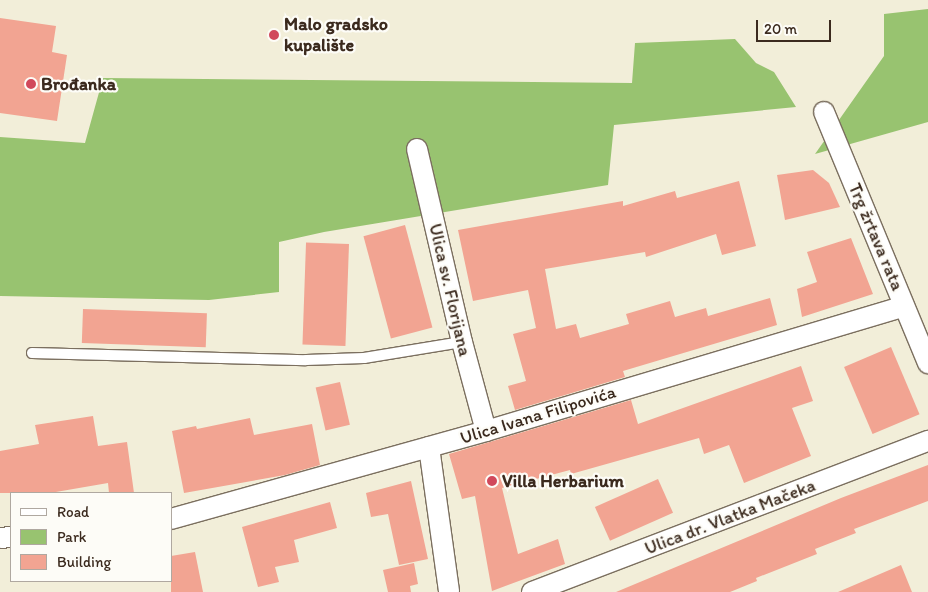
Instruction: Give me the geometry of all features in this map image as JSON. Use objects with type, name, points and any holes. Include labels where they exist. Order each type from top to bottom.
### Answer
[{"type":"street","name":"Trg žrtava rata","points":[[824,112],[928,363]]},
{"type":"street","name":"Ulica sv. Florijana","points":[[417,149],[462,342],[486,430]]},
{"type":"street","name":"Ulica Ivana Filipovića","points":[[172,519],[429,447],[904,306]]},
{"type":"street","name":"Ulica dr. Vlatka Mačeka","points":[[532,592],[928,441]]},
{"type":"street","points":[[429,447],[449,592]]},
{"type":"lane","points":[[32,353],[306,360],[364,358],[462,342]]},
{"type":"green space","points":[[928,9],[928,122],[815,154],[884,56],[884,14]]},
{"type":"green space","points":[[735,39],[756,63],[774,72],[796,107],[614,125],[608,185],[324,232],[279,242],[279,292],[209,300],[0,296],[0,137],[85,143],[103,78],[632,83],[635,43]]},
{"type":"building","name":"Brođanka","points":[[0,18],[56,26],[52,52],[67,55],[57,121],[0,113]]},
{"type":"building","points":[[813,170],[829,183],[840,207],[785,220],[777,175]]},
{"type":"building","points":[[739,181],[756,246],[722,255],[716,234],[646,257],[645,252],[545,269],[556,329],[576,324],[580,338],[629,324],[626,314],[670,301],[675,317],[706,308],[708,316],[770,298],[777,325],[623,371],[625,377],[515,410],[508,386],[526,381],[513,334],[536,328],[528,290],[473,301],[458,230],[623,201],[623,206],[675,191],[677,198]]},
{"type":"building","points":[[405,225],[432,327],[391,339],[363,236]]},
{"type":"building","points":[[851,238],[873,294],[802,317],[797,289],[817,282],[807,252]]},
{"type":"building","points":[[306,242],[349,244],[345,346],[302,344]]},
{"type":"building","points":[[83,309],[207,313],[206,347],[82,343]]},
{"type":"building","points":[[891,347],[920,414],[873,434],[844,367]]},
{"type":"building","points":[[801,366],[813,401],[792,408],[811,456],[744,483],[729,445],[704,454],[699,438],[571,474],[570,470],[502,488],[518,554],[558,539],[565,564],[492,591],[475,496],[462,499],[449,454],[631,400],[638,424]]},
{"type":"building","points":[[340,382],[350,425],[326,430],[316,388]]},
{"type":"building","points":[[93,416],[98,446],[127,442],[134,492],[109,492],[108,483],[56,492],[0,493],[0,451],[39,444],[35,425]]},
{"type":"building","points":[[250,418],[254,435],[312,424],[320,465],[285,475],[184,493],[172,431],[196,426],[197,429]]},
{"type":"building","points":[[928,465],[928,501],[854,529],[856,533],[815,549],[817,554],[756,578],[757,581],[730,592],[616,592],[841,498]]},
{"type":"building","points":[[658,479],[673,513],[610,541],[595,507]]},
{"type":"building","points":[[411,481],[428,559],[399,565],[388,514],[371,517],[366,493]]},
{"type":"building","points":[[330,502],[337,528],[294,540],[299,562],[275,567],[279,582],[258,587],[242,527]]},
{"type":"building","points":[[195,552],[203,592],[171,592],[172,556]]},
{"type":"building","points":[[414,563],[418,584],[410,586],[411,592],[388,592],[383,570]]},
{"type":"building","points":[[901,565],[912,592],[838,592]]},
{"type":"place","name":"Malo gradsko kupalište","points":[[274,35]]},
{"type":"place","name":"Brođanka","points":[[31,84]]},
{"type":"place","name":"Villa Herbarium","points":[[492,481]]}]
